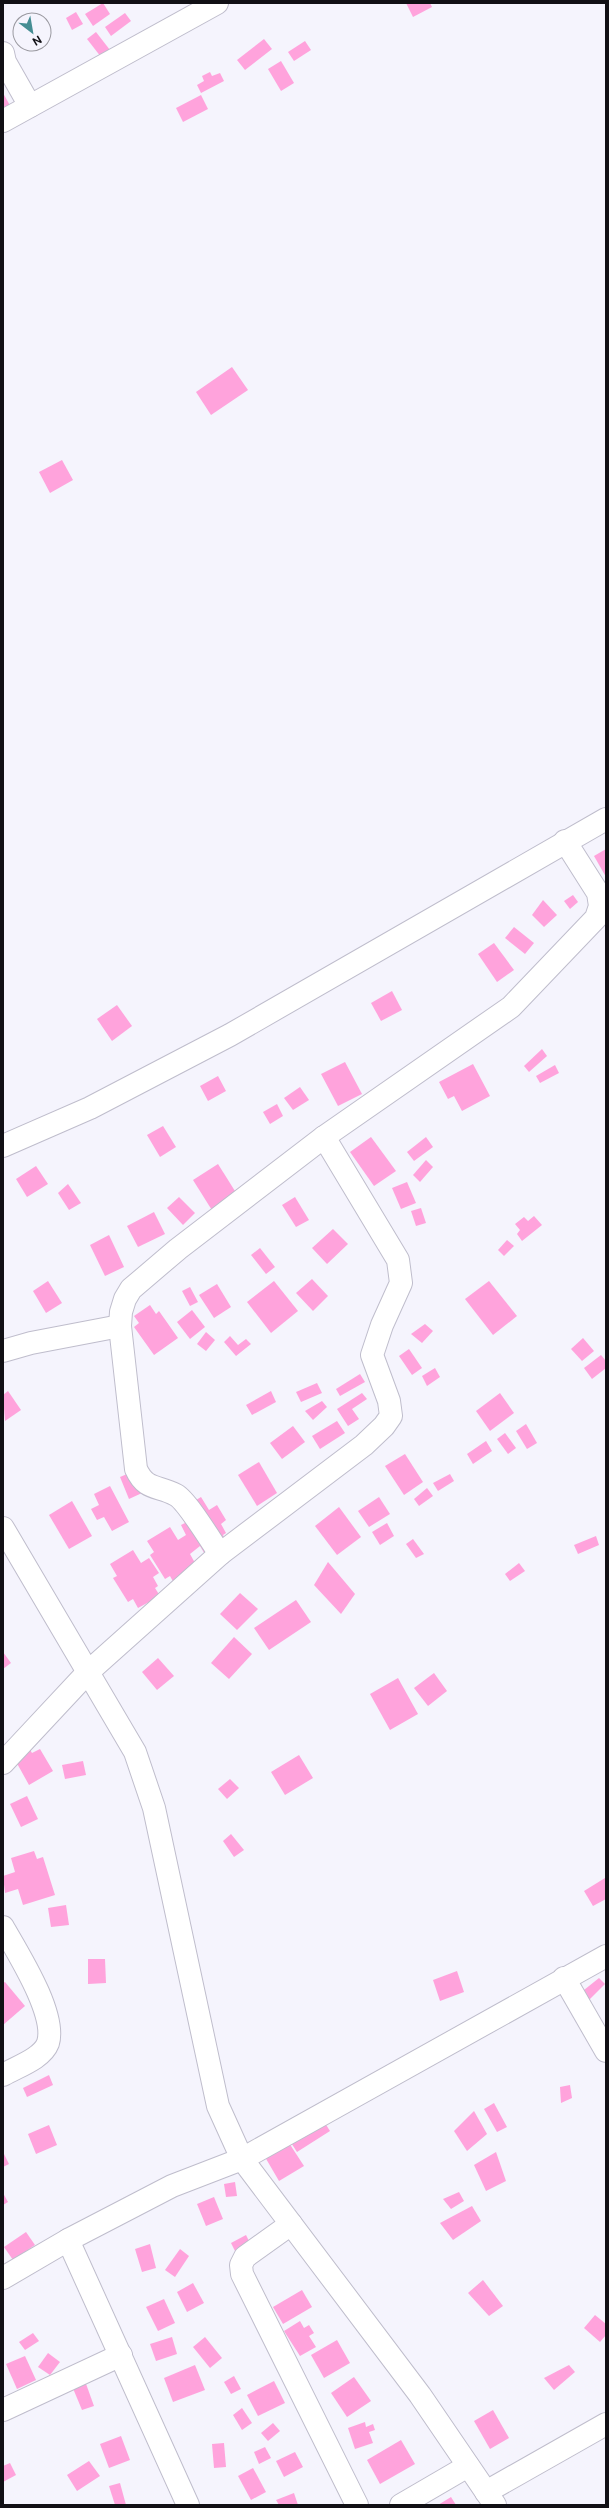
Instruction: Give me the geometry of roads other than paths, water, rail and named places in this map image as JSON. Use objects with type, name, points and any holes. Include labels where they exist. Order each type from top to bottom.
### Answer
[{"type":"street","points":[[3,121],[217,3]]},
{"type":"street","points":[[3,53],[5,62],[30,106]]},
{"type":"street","points":[[3,1146],[90,1108],[230,1035],[565,841],[606,819]]},
{"type":"street","points":[[220,1554],[176,1495],[151,1487],[140,1478],[136,1469],[120,1326],[121,1312],[125,1299],[131,1289],[178,1249],[324,1137],[511,1007],[596,918],[600,906],[598,893],[565,841]]},
{"type":"street","points":[[3,1763],[88,1672],[220,1554],[364,1445],[384,1426],[391,1416],[389,1401],[372,1355],[382,1325],[401,1283],[398,1260],[324,1137]]},
{"type":"street","points":[[3,1351],[31,1343],[120,1326]]},
{"type":"street","points":[[3,1528],[135,1752],[154,1808],[218,2106],[242,2159],[420,2395],[491,2499],[606,2424]]},
{"type":"street","points":[[3,1927],[37,1988],[47,2019],[48,2035],[48,2043],[38,2056],[3,2075]]},
{"type":"street","points":[[3,2278],[68,2240],[172,2186],[242,2159],[564,1978],[606,1956]]},
{"type":"street","points":[[564,1978],[606,2051]]},
{"type":"street","points":[[291,2224],[245,2257],[242,2265],[242,2274],[357,2505]]},
{"type":"street","points":[[68,2240],[121,2355],[182,2503]]},
{"type":"street","points":[[3,2410],[121,2355]]},
{"type":"street","points":[[401,2505],[468,2466]]}]
